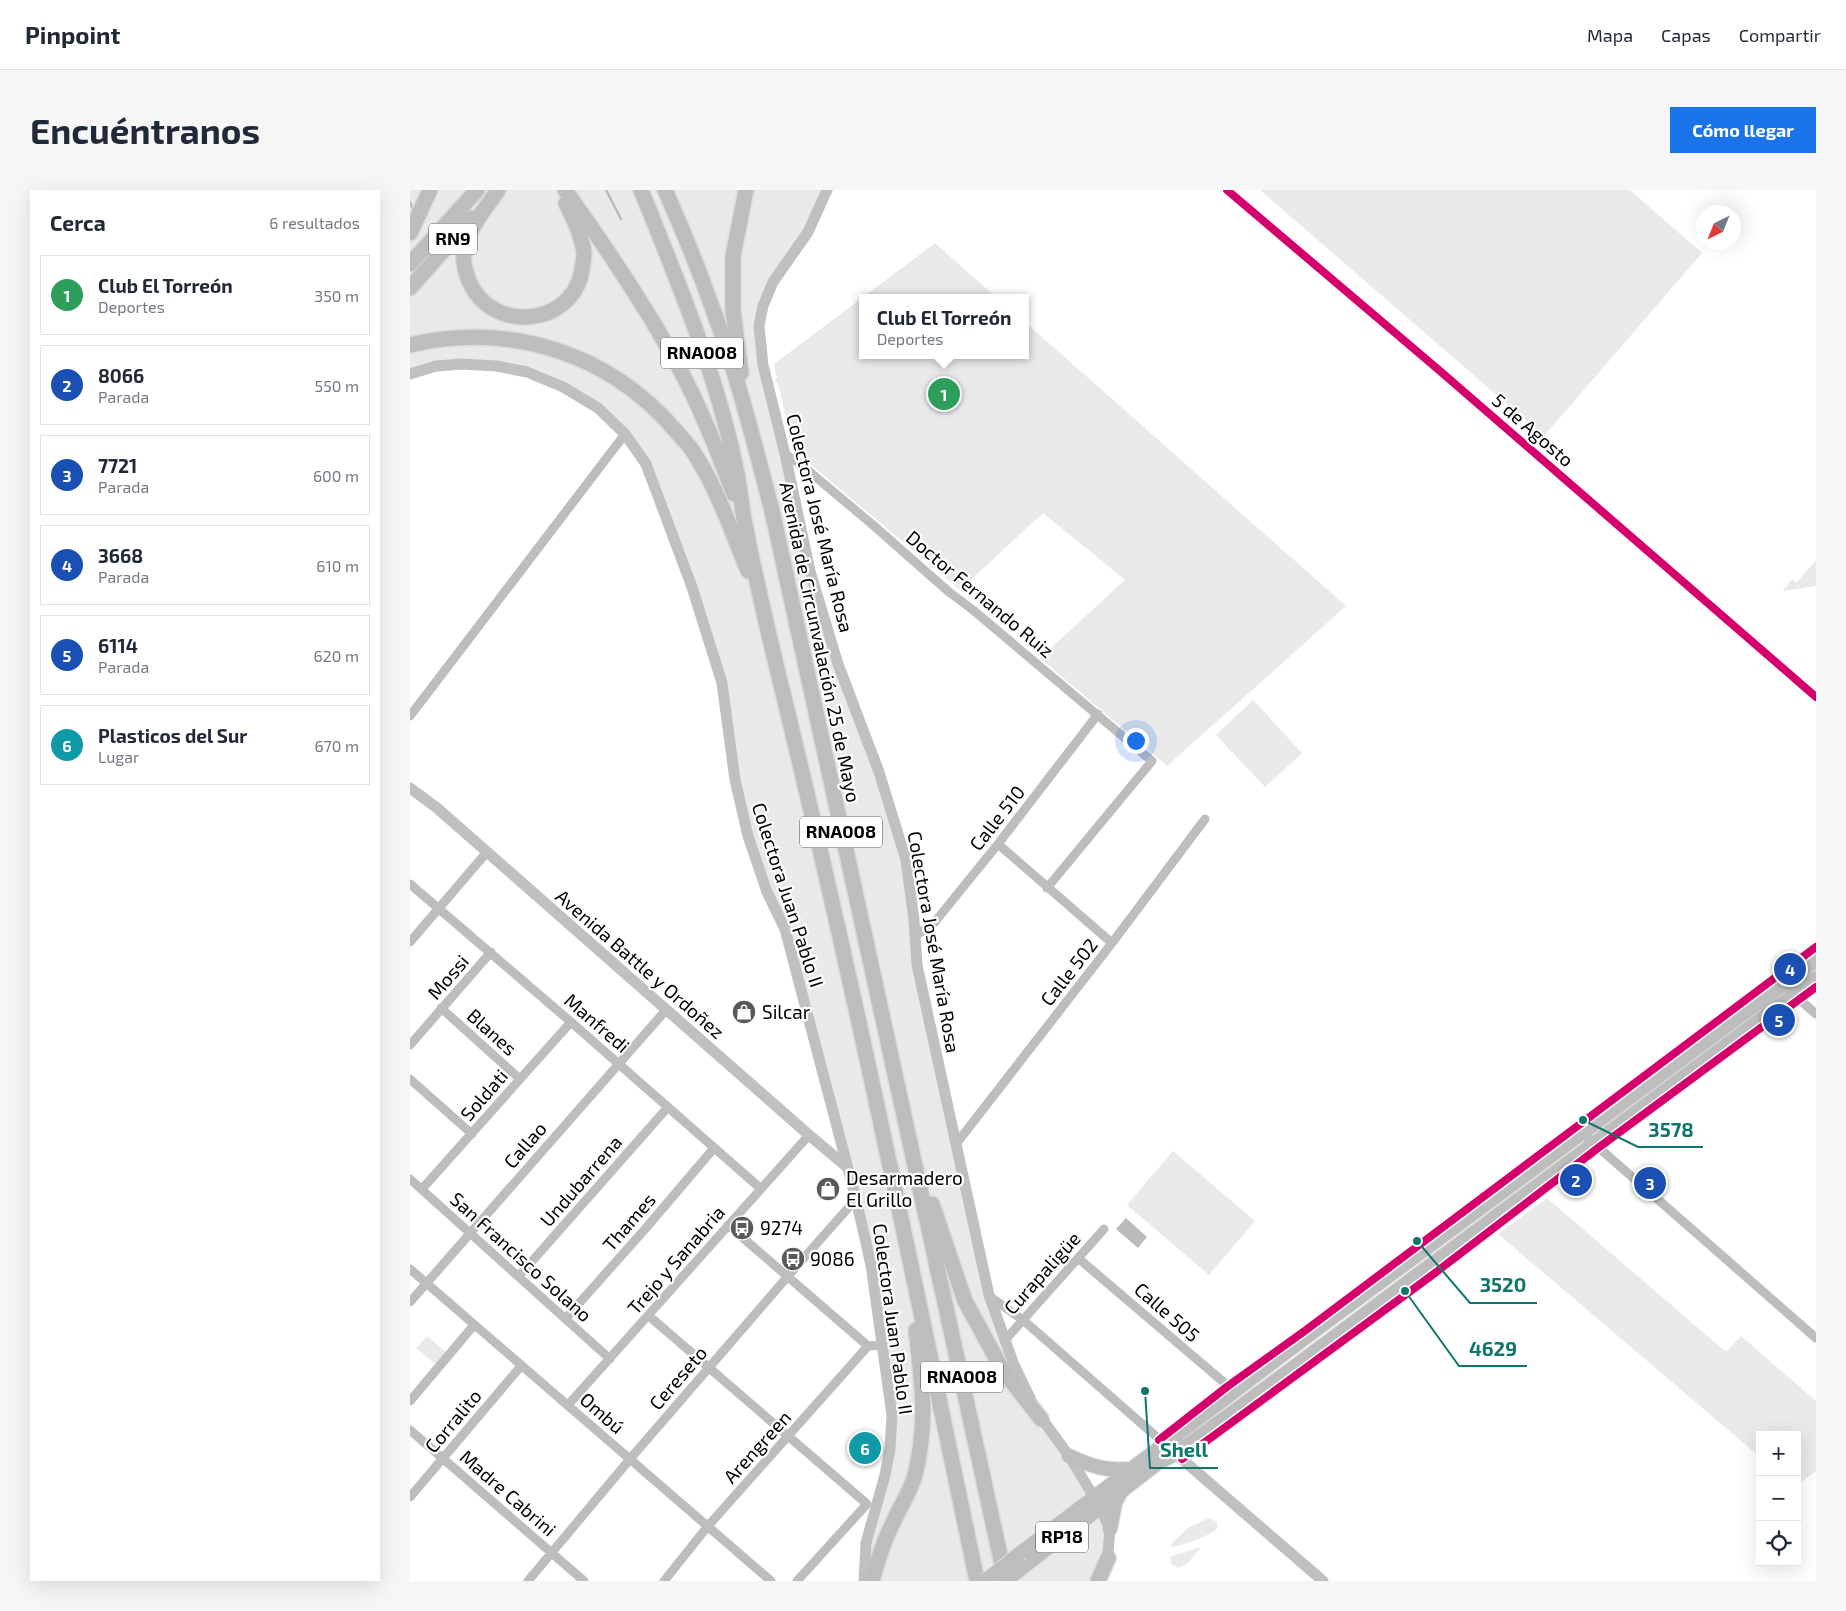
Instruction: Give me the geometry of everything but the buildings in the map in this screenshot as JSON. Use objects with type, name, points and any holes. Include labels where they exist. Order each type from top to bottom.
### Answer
[{"type":"highway","points":[[410,233],[430,190]]},
{"type":"highway","name":"RN9","points":[[410,264],[477,190]]},
{"type":"highway","points":[[497,190],[464,247],[464,263],[467,277],[473,292],[488,307],[511,317],[534,318],[559,307],[570,296],[578,284],[582,269],[584,254],[578,230],[560,190]]},
{"type":"highway","name":"RN9","points":[[410,288],[497,190]]},
{"type":"highway","points":[[566,190],[644,307],[678,365],[720,457],[745,521]]},
{"type":"highway","name":"RNA008","points":[[641,190],[669,260],[713,384],[736,469],[761,601],[807,788],[906,1240],[977,1581]]},
{"type":"highway","name":"Avenida de Circunvalación 25 de Mayo","points":[[665,190],[713,307],[748,418],[772,511],[888,1049],[918,1172],[1005,1581]]},
{"type":"highway","points":[[746,190],[733,256],[733,301],[748,418]]},
{"type":"highway","points":[[410,345],[436,339],[465,337],[500,338],[533,343],[568,354],[600,368],[635,390],[664,418],[692,450],[714,488],[761,601]]},
{"type":"highway","points":[[918,1172],[936,1211],[949,1257],[966,1301],[1002,1369],[1041,1419]]},
{"type":"highway","points":[[872,1581],[880,1551],[914,1477],[922,1430],[922,1374],[906,1240]]},
{"type":"highway","points":[[1098,1581],[1108,1558]]},
{"type":"main road","name":"Colectora José María Rosa","points":[[827,190],[808,232],[774,282],[763,306],[759,326],[763,365],[785,454],[810,571],[838,664],[879,772],[906,860],[917,965],[989,1296],[1014,1365],[1041,1419],[1069,1456],[1097,1502],[1110,1529],[1106,1581]]},
{"type":"main road","name":"Colectora Juan Pablo II","points":[[410,374],[436,366],[462,364],[496,366],[527,372],[563,387],[598,408],[626,434],[646,464],[692,587],[722,683],[735,780],[748,836],[767,892],[785,929],[856,1199],[871,1266],[892,1414],[890,1449],[872,1504],[866,1543],[864,1581]]},
{"type":"main road","name":"Avenida Battle y Ordoñez","points":[[410,788],[437,808],[809,1135],[847,1166]]},
{"type":"main road","name":"RP18","points":[[985,1581],[1022,1552],[1097,1502],[1121,1491],[1159,1462],[1170,1449],[1234,1391],[1816,960]]},
{"type":"main road","name":"RP18","points":[[1005,1581],[1133,1469],[1170,1449],[1465,1241],[1816,978]]},
{"type":"main road","points":[[1170,1449],[1323,1581]]},
{"type":"main road","points":[[1069,1456],[1090,1466],[1113,1470],[1133,1469]]},
{"type":"main road","name":"RP18","points":[[1110,1529],[1115,1503],[1121,1491]]},
{"type":"street","name":"5 de Agosto","points":[[1227,190],[1440,371],[1816,697]]},
{"type":"street","points":[[410,716],[626,434]]},
{"type":"street","name":"Doctor Fernando Ruiz","points":[[785,454],[799,463],[949,592],[1098,714],[1152,761],[1047,888]]},
{"type":"street","name":"Calle 510","points":[[915,936],[934,923],[998,844],[1098,714]]},
{"type":"street","name":"Calle 502","points":[[956,1144],[1112,943],[1205,819]]},
{"type":"street","points":[[998,844],[1112,943]]},
{"type":"street","points":[[410,942],[487,852]]},
{"type":"street","name":"Manfredi","points":[[410,884],[491,952],[760,1188]]},
{"type":"street","name":"Mossi","points":[[410,1046],[491,952]]},
{"type":"street","points":[[1783,985],[1816,1014]]},
{"type":"street","name":"Blanes","points":[[441,1008],[520,1079]]},
{"type":"street","name":"Callao","points":[[410,1302],[666,1010]]},
{"type":"street","name":"Soldati","points":[[422,1189],[571,1022]]},
{"type":"street","points":[[410,1079],[472,1134]]},
{"type":"street","name":"Undubarrena","points":[[519,1276],[668,1107]]},
{"type":"street","points":[[1582,1133],[1816,1338]]},
{"type":"street","name":"Trejo y Sanabria","points":[[568,1405],[809,1135]]},
{"type":"street","name":"Thames","points":[[566,1318],[714,1148]]},
{"type":"street","name":"San Francisco Solano","points":[[410,1179],[610,1359]]},
{"type":"street","name":"Cereseto","points":[[528,1581],[630,1459],[856,1199]]},
{"type":"street","points":[[728,1225],[868,1346],[882,1345]]},
{"type":"street","name":"Curapaligüe","points":[[1005,1340],[1104,1229]]},
{"type":"street","name":"Calle 505","points":[[1078,1258],[1234,1391]]},
{"type":"street","name":"Ombú","points":[[410,1270],[772,1581]]},
{"type":"street","points":[[989,1296],[1023,1320],[1170,1449]]},
{"type":"street","points":[[649,1316],[788,1437],[872,1504],[797,1581]]},
{"type":"street","points":[[410,1401],[474,1325]]},
{"type":"street","name":"Arengreen","points":[[664,1581],[708,1526],[868,1346]]},
{"type":"street","name":"Corralito","points":[[410,1497],[521,1366]]},
{"type":"street","name":"Madre Cabrini","points":[[410,1430],[584,1581]]},
{"type":"shaded area","points":[[410,190],[827,190],[787,263],[759,326],[810,571],[906,860],[917,965],[973,1216],[1014,1365],[1110,1529],[1106,1581],[864,1581],[864,1567],[890,1449],[871,1265],[785,929],[748,836],[722,683],[646,464],[625,434],[563,387],[496,366],[410,374]]},
{"type":"shaded area","points":[[1260,190],[1630,190],[1696,248],[1696,250],[1702,253],[1544,436]]},
{"type":"shaded area","points":[[935,243],[992,294],[867,294]]},
{"type":"shaded area","points":[[859,300],[859,359],[1029,359],[1029,326],[1346,606],[1167,766],[1040,658],[1125,580],[1043,513],[960,590],[796,452],[795,447],[793,447],[778,384],[775,381],[777,378],[774,364]]},
{"type":"shaded area","points":[[1816,560],[1816,586],[1783,590],[1792,579],[1796,583]]},
{"type":"shaded area","points":[[1253,700],[1302,753],[1265,787],[1216,735]]},
{"type":"shaded area","points":[[1173,1151],[1255,1221],[1209,1275],[1127,1205]]},
{"type":"shaded area","points":[[1547,1198],[1726,1352],[1741,1336],[1816,1401],[1816,1471],[1801,1482],[1801,1431],[1756,1431],[1756,1454],[1498,1234]]},
{"type":"shaded area","points":[[1126,1218],[1147,1237],[1138,1248],[1116,1229]]},
{"type":"shaded area","points":[[427,1336],[446,1352],[436,1365],[416,1348]]},
{"type":"shaded area","points":[[1209,1518],[1217,1522],[1217,1529],[1208,1535],[1171,1547],[1172,1543],[1189,1527]]},
{"type":"shaded area","points":[[1201,1547],[1187,1564],[1178,1568],[1171,1564],[1172,1556]]},
{"type":"waterway","points":[[606,190],[621,219]]},
{"type":"waterway","points":[[410,202],[414,212]]},
{"type":"cycle path","points":[[1227,190],[1440,371],[1816,697]]},
{"type":"cycle path","points":[[1159,1440],[1228,1386],[1306,1330],[1816,947]]},
{"type":"cycle path","points":[[1182,1459],[1431,1276],[1598,1148],[1816,987]]},
{"type":"place","name":"Club El Torreón","points":[[944,394]]},
{"type":"place","name":"3668","points":[[1790,969]]},
{"type":"place","name":"Silcar","points":[[744,1012]]},
{"type":"place","name":"6114","points":[[1779,1020]]},
{"type":"place","name":"3578","points":[[1583,1120]]},
{"type":"place","name":"8066","points":[[1576,1180]]},
{"type":"place","name":"7721","points":[[1650,1183]]},
{"type":"place","name":"Desarmadero El Grillo","points":[[828,1189]]},
{"type":"place","name":"9274","points":[[742,1228]]},
{"type":"place","name":"3520","points":[[1417,1241]]},
{"type":"place","name":"9086","points":[[793,1259]]},
{"type":"place","name":"4629","points":[[1405,1291]]},
{"type":"place","name":"Shell","points":[[1145,1391]]},
{"type":"place","name":"Plasticos del Sur","points":[[865,1448]]}]
